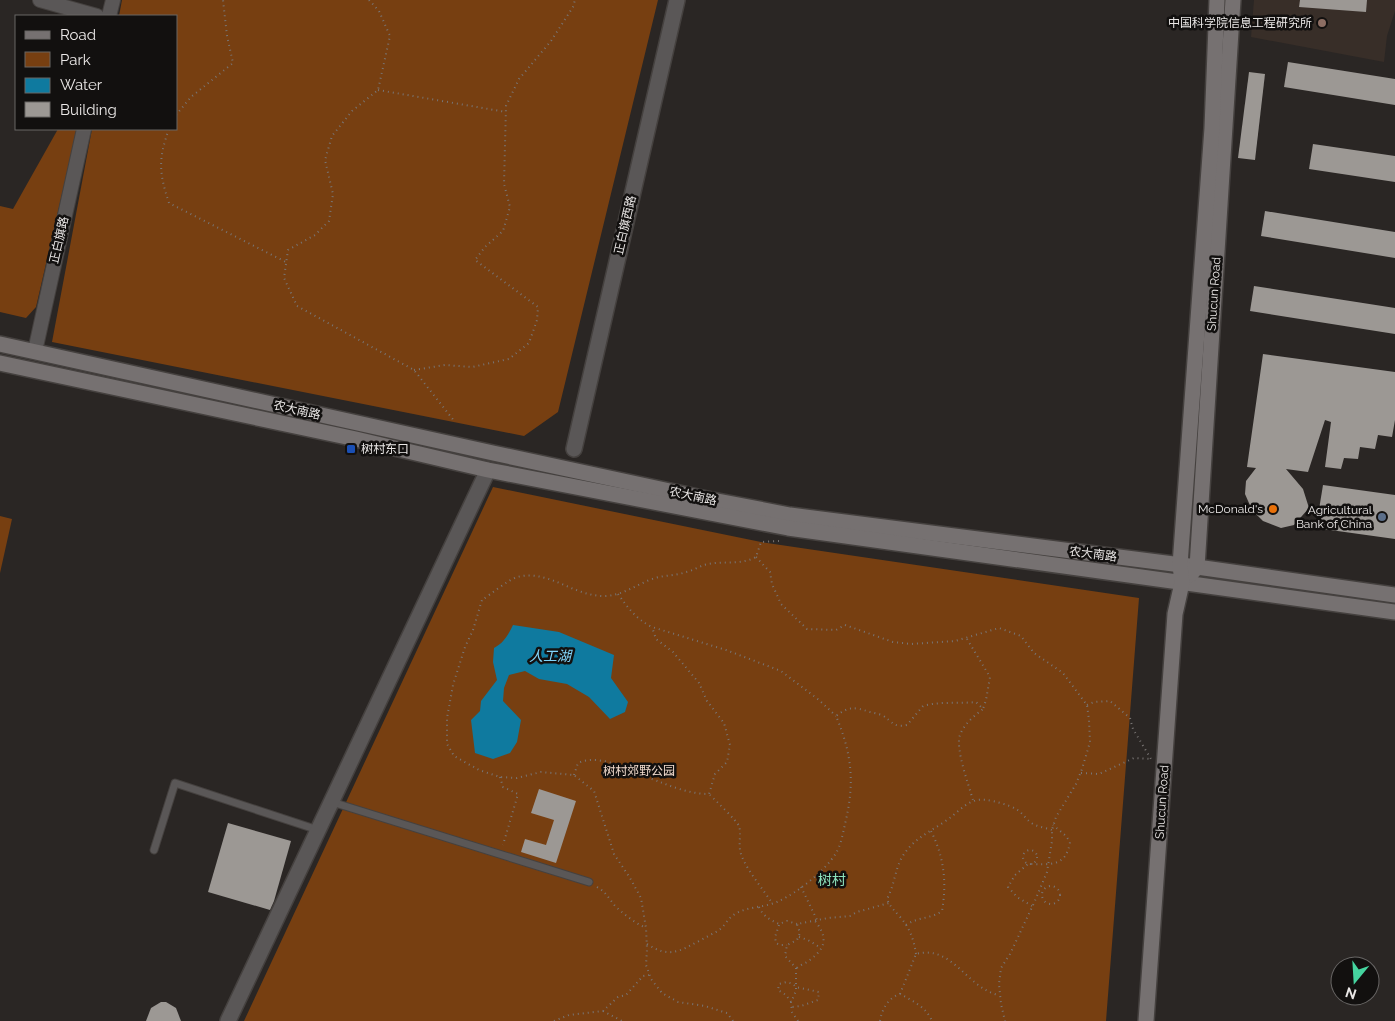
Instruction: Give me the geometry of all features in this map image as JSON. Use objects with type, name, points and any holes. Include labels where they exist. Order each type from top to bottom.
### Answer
[{"type":"main road","name":"Shucun Road","points":[[1146,1021],[1158,761],[1175,614],[1182,583],[1180,565],[1210,148],[1217,0]]},
{"type":"main road","name":"Shucun Road","points":[[1197,567],[1233,0]]},
{"type":"main road","name":"农大南路","points":[[0,344],[503,455],[790,515],[1197,567],[1395,595]]},
{"type":"main road","name":"农大南路","points":[[0,363],[346,437],[488,470],[788,528],[1395,612]]},
{"type":"main road","points":[[1182,583],[1197,567]]},
{"type":"street","points":[[40,0],[93,15]]},
{"type":"street","points":[[109,15],[113,0]]},
{"type":"street","name":"正白旗西路","points":[[574,449],[677,0]]},
{"type":"street","name":"正白旗路","points":[[35,351],[84,130]]},
{"type":"street","points":[[228,1021],[488,470]]},
{"type":"lane","points":[[154,850],[175,783],[319,830]]},
{"type":"lane","points":[[332,802],[589,882]]},
{"type":"path","points":[[178,113],[191,97],[234,63],[227,36],[223,0]]},
{"type":"path","points":[[369,0],[379,11],[390,36],[378,90],[352,110],[332,136],[325,160],[333,194],[329,221],[315,235],[288,250],[284,278],[297,306],[414,370],[455,422]]},
{"type":"path","points":[[414,370],[445,365],[472,367],[509,359],[529,343],[537,320],[538,307],[475,260],[503,231],[510,207],[504,184],[506,106],[519,79],[551,41],[573,7],[575,0]]},
{"type":"path","points":[[378,90],[506,112]]},
{"type":"path","points":[[169,130],[161,150],[161,178],[169,203],[286,262]]},
{"type":"path","points":[[733,1021],[728,1013],[705,1006],[678,1002],[662,993],[650,975],[646,965],[646,928],[641,898],[614,854],[594,790],[574,775],[541,772],[517,778],[500,778],[478,770],[454,756],[447,744],[447,718],[453,685],[482,600],[516,578],[536,575],[554,580],[572,590],[593,596],[608,596],[626,592],[654,578],[688,572],[706,565],[748,562],[756,557],[761,542],[785,541]]},
{"type":"path","points":[[756,557],[770,572],[772,584],[781,604],[807,628],[836,630],[845,625],[893,642],[910,644],[938,643],[967,638],[999,628],[1021,636],[1034,653],[1063,673],[1086,705],[1090,742],[1081,772],[1053,825],[1048,865],[1032,906],[1010,954],[1001,968],[1000,995],[1006,1021]]},
{"type":"path","points":[[618,594],[628,610],[641,621],[781,671],[819,700],[826,709],[836,716],[850,762],[852,789],[849,810],[837,852],[824,867],[801,887],[778,902],[742,910],[732,915],[720,929],[686,949],[674,952],[658,951],[646,944]]},
{"type":"path","points":[[652,626],[656,639],[673,652],[699,683],[708,701],[724,723],[730,745],[727,762],[715,774],[709,794]]},
{"type":"path","points":[[967,638],[990,677],[983,709],[970,719],[960,735],[961,758],[973,800]]},
{"type":"path","points":[[1086,705],[1094,702],[1110,701],[1130,718],[1133,729],[1158,761]]},
{"type":"path","points":[[836,716],[844,710],[854,707],[882,716],[892,724],[901,726],[907,725],[923,706],[933,703],[976,702],[983,709]]},
{"type":"path","points":[[1081,772],[1099,774],[1134,758],[1158,761]]},
{"type":"path","points":[[574,775],[578,763],[586,759],[622,766],[659,782],[697,794],[709,794],[725,812],[735,819],[740,828],[739,847],[743,859],[772,903]]},
{"type":"path","points":[[500,778],[503,787],[518,794],[500,854]]},
{"type":"path","points":[[900,994],[916,954],[913,937],[906,925],[890,907],[887,899],[900,860],[908,848],[917,839],[973,800],[986,800],[1016,809],[1035,825],[1052,830]]},
{"type":"path","points":[[1032,906],[1017,897],[1008,886],[1015,875],[1028,864],[1035,862],[1037,858],[1037,854],[1031,850],[1026,850],[1023,854],[1024,861],[1028,864],[1048,865],[1060,862],[1065,858],[1069,852],[1070,842],[1053,825]]},
{"type":"path","points":[[906,925],[912,920],[936,915],[942,911],[945,883],[943,866],[939,847],[931,830]]},
{"type":"path","points":[[589,882],[606,892],[616,906],[637,924],[646,928]]},
{"type":"path","points":[[1041,884],[1058,889],[1060,897],[1057,902],[1049,904],[1044,901],[1042,896],[1046,887]]},
{"type":"path","points":[[796,968],[810,960],[821,948],[824,941],[822,930],[801,887]]},
{"type":"path","points":[[759,906],[768,920],[779,924],[787,921],[797,924],[850,916],[857,912],[889,903]]},
{"type":"path","points":[[779,924],[775,937],[776,943],[787,945],[799,937],[800,933],[797,924]]},
{"type":"path","points":[[799,937],[821,948]]},
{"type":"path","points":[[787,945],[785,956],[796,968],[796,987],[791,1002]]},
{"type":"path","points":[[916,954],[924,952],[942,955],[961,968],[982,989],[1000,995]]},
{"type":"path","points":[[603,1011],[618,996],[626,995],[644,976],[650,975]]},
{"type":"path","points":[[792,1007],[818,1000],[819,992],[796,987],[787,982],[779,984],[778,990],[786,995],[791,1002],[792,1012],[798,1021]]},
{"type":"path","points":[[880,1021],[882,1009],[894,996],[900,994],[928,1012],[932,1021]]},
{"type":"path","points":[[554,1021],[569,1015],[603,1011],[622,1021]]},
{"type":"shaded area","name":"中国科学院信息工程研究所","points":[[1254,0],[1395,0],[1395,11],[1387,36],[1384,62],[1251,37]]},
{"type":"green space","points":[[122,0],[658,0],[558,412],[524,436],[52,342],[92,130],[178,130],[178,15],[119,15]]},
{"type":"green space","points":[[57,130],[77,130],[36,307],[26,318],[0,312],[0,206],[13,209]]},
{"type":"green space","name":"树村郊野公园","points":[[493,487],[761,542],[1139,598],[1106,1021],[244,1021]]},
{"type":"green space","points":[[0,516],[12,519],[0,573]]},
{"type":"water","name":"人工湖","points":[[513,625],[559,632],[614,655],[611,678],[628,702],[625,712],[610,719],[589,697],[567,684],[539,679],[525,671],[509,675],[504,688],[503,701],[521,720],[517,742],[510,753],[493,759],[475,753],[471,720],[480,711],[481,701],[497,680],[493,662],[494,648],[503,641]]},
{"type":"building","points":[[1300,0],[1367,0],[1366,12],[1299,7]]},
{"type":"building","points":[[1288,62],[1395,79],[1395,105],[1284,87]]},
{"type":"building","points":[[1249,72],[1265,74],[1255,160],[1238,158]]},
{"type":"building","points":[[1313,144],[1395,156],[1395,182],[1309,169]]},
{"type":"building","points":[[1265,211],[1395,232],[1395,258],[1261,236]]},
{"type":"building","points":[[1254,286],[1395,308],[1395,334],[1250,311]]},
{"type":"building","points":[[1263,354],[1395,372],[1395,420],[1392,437],[1378,435],[1375,449],[1360,447],[1358,459],[1344,458],[1341,469],[1325,467],[1331,422],[1325,420],[1308,472],[1286,469],[1303,489],[1309,508],[1294,525],[1281,528],[1263,521],[1252,510],[1245,494],[1246,481],[1256,468],[1247,467]]},
{"type":"building","points":[[1323,485],[1395,495],[1395,539],[1316,528]]},
{"type":"building","points":[[539,789],[576,801],[556,863],[521,852],[525,839],[546,845],[554,820],[531,813]]},
{"type":"building","points":[[228,823],[291,841],[270,910],[208,892]]},
{"type":"building","points":[[161,1002],[166,1002],[176,1008],[181,1021],[146,1021],[151,1008]]},
{"type":"place","name":"中国科学院信息工程研究所","points":[[1322,23]]},
{"type":"place","name":"树村东口","points":[[351,449]]},
{"type":"place","name":"McDonald's","points":[[1273,509]]},
{"type":"place","name":"Agricultural Bank of China","points":[[1382,517]]},
{"type":"district","name":"树村","points":[[832,880]]}]
